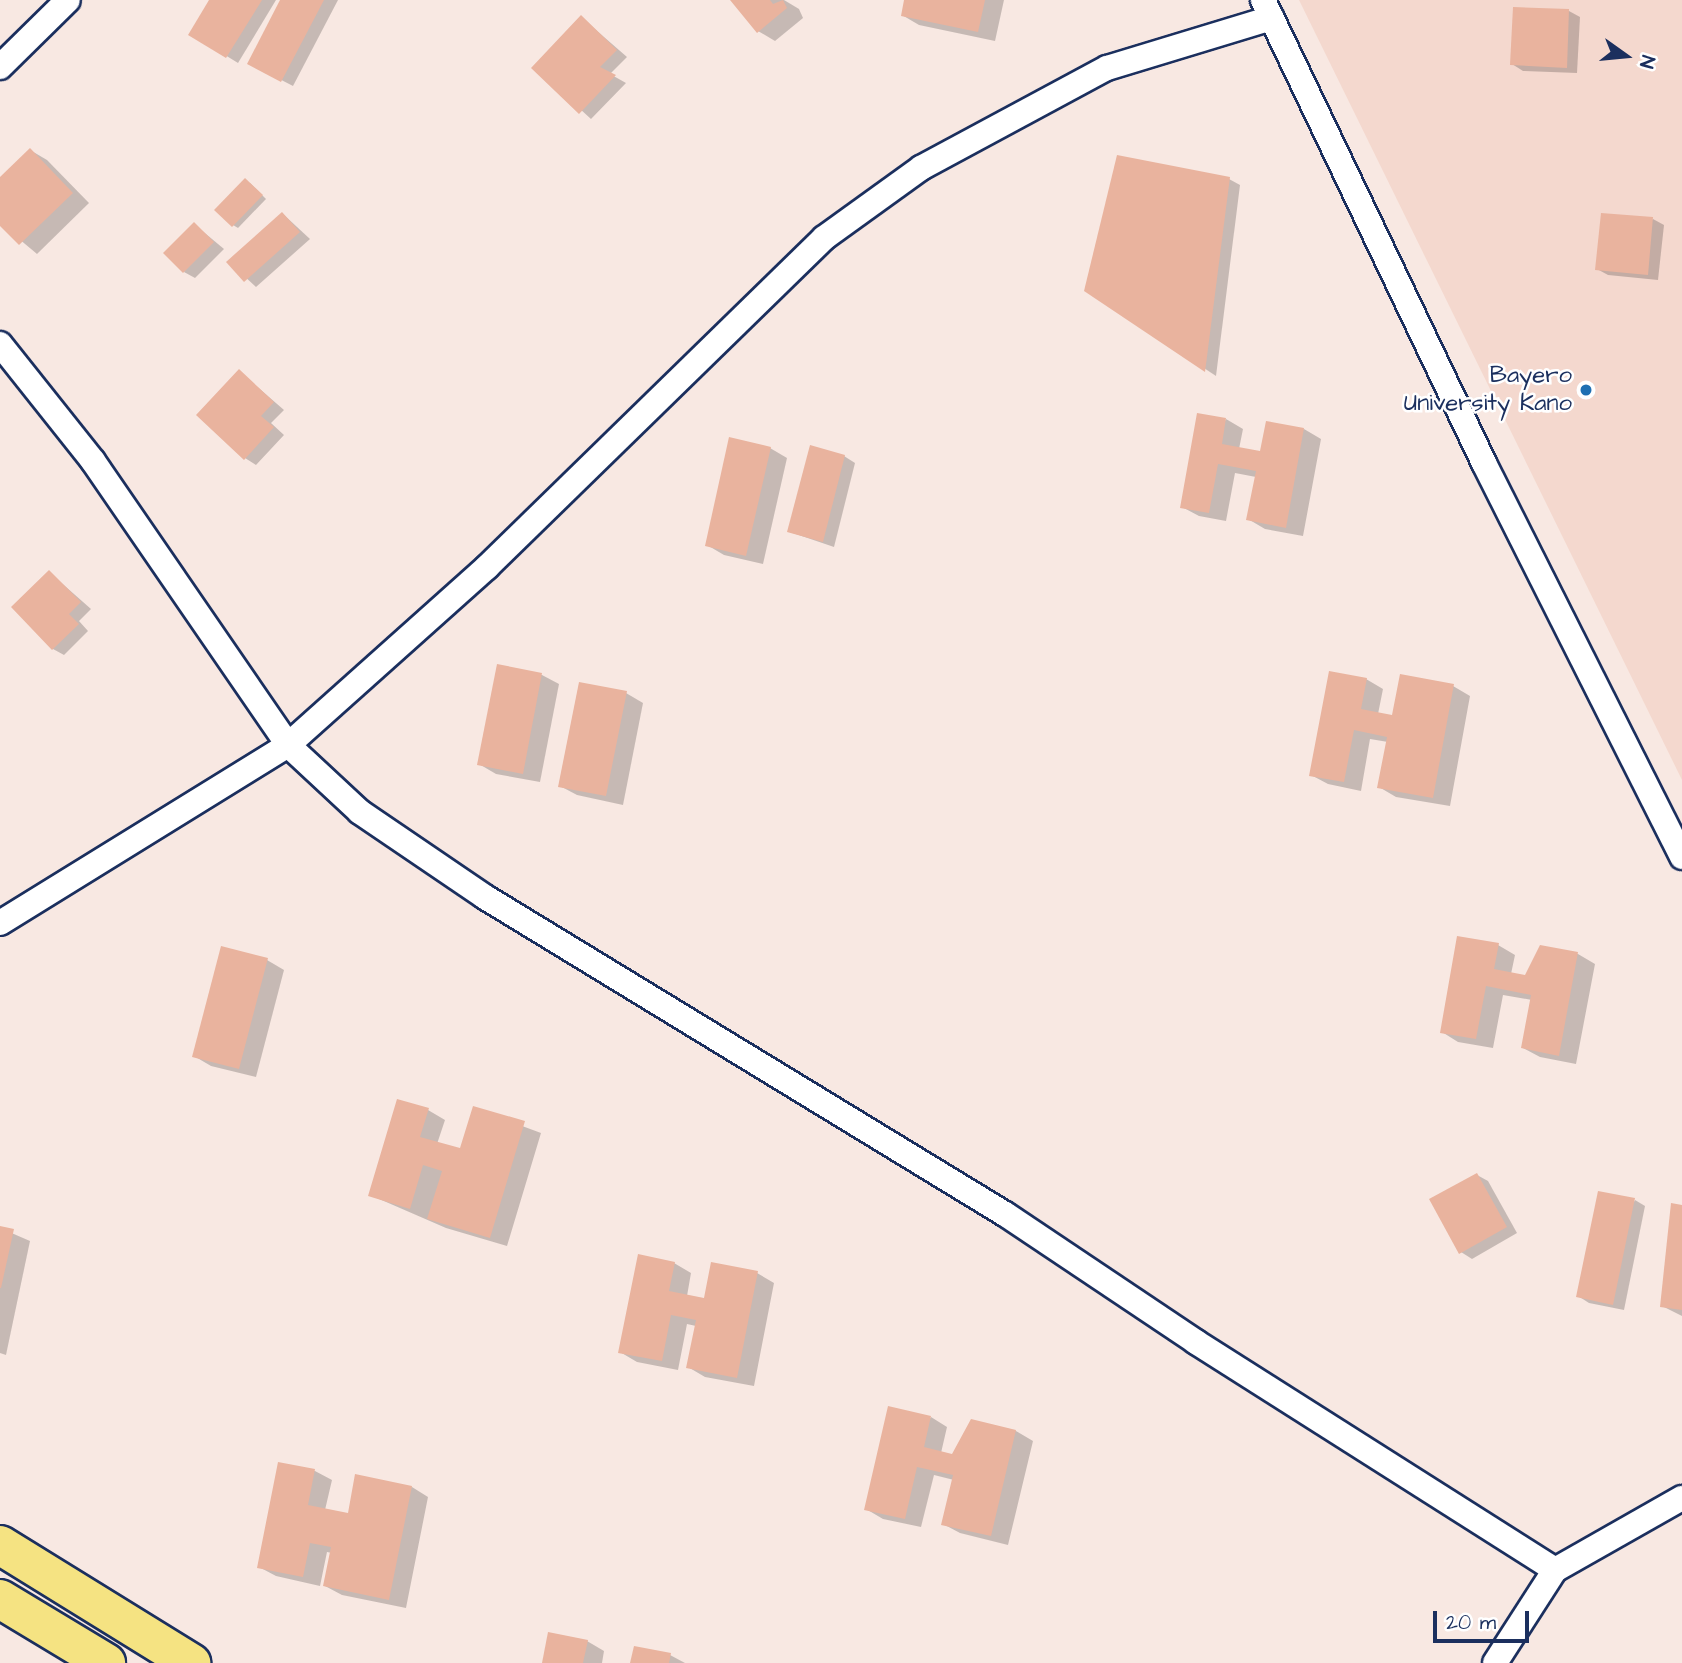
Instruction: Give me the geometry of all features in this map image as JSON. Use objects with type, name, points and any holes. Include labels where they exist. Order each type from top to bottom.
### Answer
[{"type":"main road","points":[[0,1545],[191,1663]]},
{"type":"main road","points":[[0,1599],[106,1663]]},
{"type":"street","points":[[0,67],[68,0]]},
{"type":"street","points":[[0,923],[288,745],[488,567],[824,238],[920,168],[1107,68],[1268,9],[1484,463],[1682,857]]},
{"type":"street","points":[[0,344],[93,461],[288,745],[360,812],[485,897],[1005,1214],[1196,1342],[1555,1570]]},
{"type":"street","points":[[1494,1663],[1555,1570],[1682,1497]]},
{"type":"shaded area","name":"Bayero University Kano","points":[[1299,0],[1682,0],[1682,780]]},
{"type":"building","points":[[209,0],[262,0],[226,58],[188,35]]},
{"type":"building","points":[[280,0],[324,0],[281,82],[247,64]]},
{"type":"building","points":[[730,0],[770,0],[773,4],[783,0],[787,8],[757,33]]},
{"type":"building","points":[[904,0],[985,0],[978,32],[901,16]]},
{"type":"building","points":[[1513,7],[1569,9],[1567,68],[1510,65]]},
{"type":"building","points":[[581,15],[617,50],[600,67],[616,75],[579,114],[531,68]]},
{"type":"building","points":[[30,148],[73,193],[19,245],[0,226],[0,177]]},
{"type":"building","points":[[1117,155],[1230,177],[1205,372],[1084,291]]},
{"type":"building","points":[[245,178],[263,195],[232,227],[214,210]]},
{"type":"building","points":[[282,212],[300,232],[244,282],[226,262]]},
{"type":"building","points":[[1601,213],[1653,217],[1648,275],[1595,270]]},
{"type":"building","points":[[194,222],[214,242],[183,273],[163,253]]},
{"type":"building","points":[[239,369],[274,402],[261,416],[274,427],[244,460],[196,415]]},
{"type":"building","points":[[1197,413],[1226,418],[1222,444],[1260,451],[1266,421],[1304,428],[1286,528],[1246,520],[1256,471],[1218,464],[1209,513],[1180,508]]},
{"type":"building","points":[[729,437],[771,447],[746,556],[705,546]]},
{"type":"building","points":[[810,445],[845,455],[823,542],[787,532]]},
{"type":"building","points":[[49,570],[81,602],[69,614],[79,624],[52,650],[11,607]]},
{"type":"building","points":[[497,664],[542,673],[523,774],[477,765]]},
{"type":"building","points":[[1329,671],[1367,678],[1361,709],[1392,715],[1400,674],[1454,684],[1433,798],[1377,788],[1387,737],[1354,730],[1344,782],[1309,776]]},
{"type":"building","points":[[579,682],[627,691],[606,796],[558,787]]},
{"type":"building","points":[[1457,936],[1499,943],[1494,969],[1525,975],[1540,945],[1578,952],[1559,1056],[1521,1048],[1531,995],[1486,986],[1476,1039],[1440,1033]]},
{"type":"building","points":[[221,946],[268,958],[239,1069],[192,1057]]},
{"type":"building","points":[[397,1099],[429,1108],[420,1137],[460,1148],[473,1106],[525,1121],[490,1238],[427,1219],[442,1171],[423,1165],[410,1209],[368,1196]]},
{"type":"building","points":[[1477,1173],[1507,1227],[1459,1254],[1429,1199]]},
{"type":"building","points":[[1598,1191],[1635,1198],[1613,1305],[1576,1297]]},
{"type":"building","points":[[1671,1203],[1682,1205],[1682,1310],[1660,1307]]},
{"type":"building","points":[[0,1226],[14,1229],[1,1288],[0,1288]]},
{"type":"building","points":[[638,1254],[675,1262],[669,1291],[704,1298],[711,1262],[758,1271],[737,1378],[686,1368],[696,1320],[671,1315],[662,1361],[618,1353]]},
{"type":"building","points":[[888,1406],[931,1416],[924,1447],[952,1454],[971,1419],[1016,1430],[991,1536],[941,1525],[953,1475],[917,1467],[905,1519],[864,1510]]},
{"type":"building","points":[[278,1462],[315,1469],[308,1505],[348,1513],[355,1474],[412,1486],[389,1600],[323,1586],[331,1547],[310,1543],[303,1577],[257,1568]]},
{"type":"building","points":[[548,1632],[588,1640],[583,1663],[542,1663]]},
{"type":"building","points":[[634,1646],[671,1653],[669,1663],[630,1663]]},
{"type":"place","name":"Bayero University Kano","points":[[1586,390]]}]
